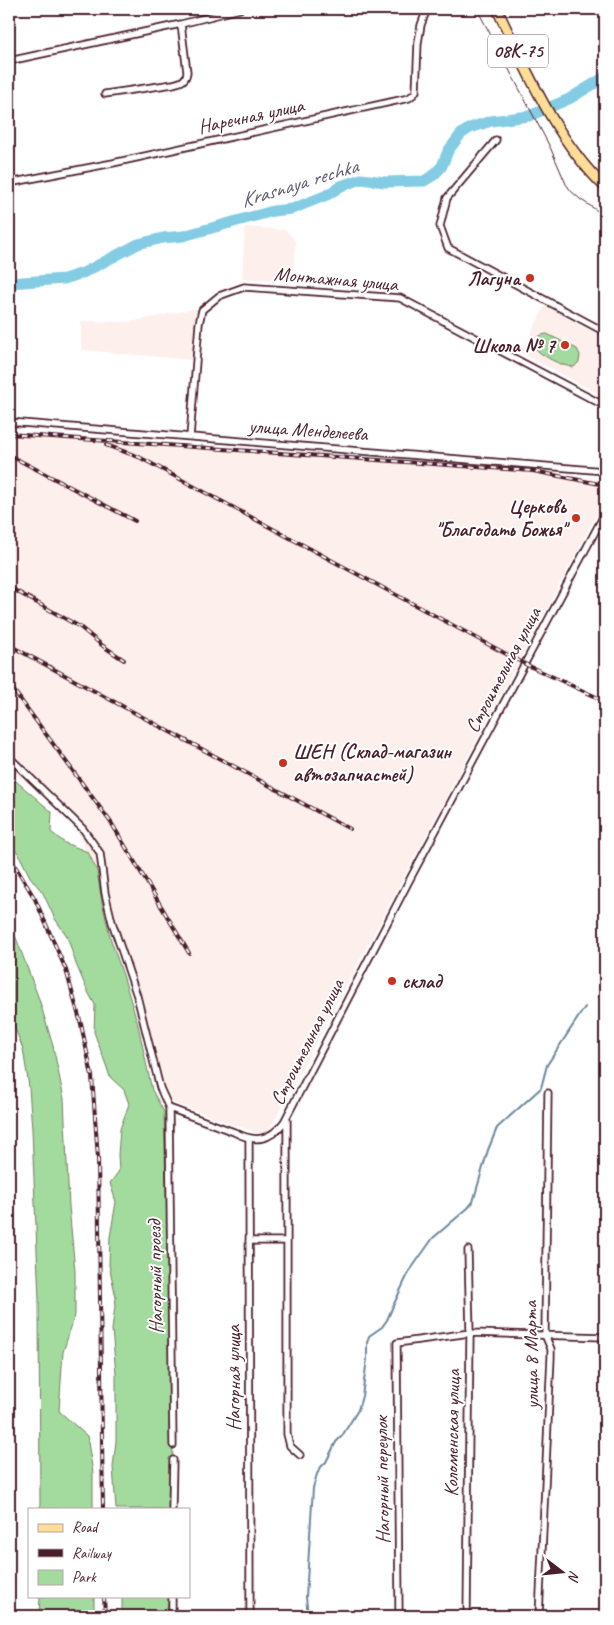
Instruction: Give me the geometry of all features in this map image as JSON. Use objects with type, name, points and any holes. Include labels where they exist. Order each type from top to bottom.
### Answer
[{"type":"main road","name":"08К-75","points":[[498,9],[538,92],[566,139],[605,187]]},
{"type":"street","points":[[9,61],[181,24],[240,9]]},
{"type":"street","name":"Наречная улица","points":[[9,183],[113,163],[409,98],[416,91],[418,43],[421,25],[427,9]]},
{"type":"street","points":[[105,94],[173,84],[184,80],[187,72],[181,24]]},
{"type":"street","points":[[496,140],[447,198],[440,226],[448,248],[605,332]]},
{"type":"street","name":"Монтажная улица","points":[[190,437],[199,324],[202,310],[219,296],[244,287],[400,298],[605,406]]},
{"type":"street","name":"улица Менделеева","points":[[9,422],[605,471]]},
{"type":"street","name":"Строительная улица","points":[[249,1139],[267,1138],[274,1134],[286,1118],[410,879],[605,513]]},
{"type":"street","points":[[9,757],[83,829],[100,853],[105,893],[112,922],[137,996],[155,1068],[169,1108],[249,1139]]},
{"type":"street","name":"улица 8 Марта","points":[[539,1616],[551,1357],[545,1335],[548,1093]]},
{"type":"street","name":"Нагорный проезд","points":[[169,1108],[173,1445]]},
{"type":"street","points":[[286,1118],[287,1434],[290,1446],[300,1455]]},
{"type":"street","name":"Нагорная улица","points":[[249,1139],[250,1616]]},
{"type":"street","points":[[249,1241],[287,1241]]},
{"type":"street","name":"Коломенская улица","points":[[467,1616],[470,1333],[468,1250]]},
{"type":"street","points":[[470,1333],[605,1337]]},
{"type":"street","name":"Нагорный переулок","points":[[399,1616],[396,1343],[470,1333]]},
{"type":"street","points":[[172,1508],[173,1460]]},
{"type":"street","points":[[172,1598],[172,1616]]},
{"type":"shaded area","points":[[245,227],[286,230],[296,242],[292,280],[242,279]]},
{"type":"shaded area","name":"Школа № 7","points":[[545,306],[605,338],[605,397],[521,353]]},
{"type":"shaded area","points":[[198,308],[192,360],[81,350],[81,321],[130,322]]},
{"type":"shaded area","points":[[9,436],[134,440],[549,474],[605,488],[605,499],[266,1136],[165,1100],[119,931],[71,816],[9,769]]},
{"type":"green space","points":[[547,334],[577,349],[580,355],[579,362],[574,367],[552,360],[534,347],[537,338]]},
{"type":"green space","points":[[9,780],[16,781],[52,812],[51,832],[65,843],[88,852],[97,871],[111,940],[138,1025],[152,1090],[164,1112],[173,1445],[172,1508],[116,1508],[113,1467],[116,1441],[116,1374],[112,1330],[116,1298],[109,1265],[110,1237],[116,1202],[110,1183],[119,1171],[120,1129],[129,1104],[124,1090],[110,1077],[94,1032],[95,1005],[76,964],[67,936],[55,919],[43,893],[30,877],[18,853],[9,843]]},
{"type":"green space","points":[[9,919],[39,999],[53,1046],[64,1099],[69,1206],[75,1271],[75,1315],[63,1352],[59,1411],[87,1436],[93,1473],[93,1508],[40,1508],[39,1300],[32,1130],[29,1087],[23,1049],[9,1013]]},
{"type":"green space","points":[[40,1598],[94,1598],[94,1616],[39,1616]]},
{"type":"green space","points":[[122,1598],[169,1598],[166,1616],[122,1616]]},
{"type":"waterway","name":"Krasnaya rechka","points":[[9,283],[64,279],[83,273],[138,244],[163,238],[183,236],[273,211],[292,209],[327,195],[341,186],[361,179],[385,182],[424,181],[434,175],[442,166],[448,151],[461,134],[470,128],[491,121],[529,116],[569,99],[605,77]]},
{"type":"waterway","points":[[599,997],[605,992]]},
{"type":"waterway","points":[[308,1616],[306,1597],[313,1488],[321,1467],[358,1410],[362,1396],[369,1336],[382,1327],[387,1320],[409,1272],[433,1238],[473,1202],[488,1150],[497,1128],[541,1088],[547,1065],[585,1007]]},
{"type":"tram line","points":[[477,9],[550,147],[566,184],[580,199],[605,216]]},
{"type":"railway","points":[[9,434],[533,471],[605,485]]},
{"type":"railway","points":[[106,445],[139,457],[525,664],[605,701]]},
{"type":"railway","points":[[9,455],[135,521]]},
{"type":"railway","points":[[9,587],[80,627],[124,660]]},
{"type":"railway","points":[[9,645],[350,829]]},
{"type":"railway","points":[[9,684],[112,824],[189,953]]},
{"type":"railway","points":[[9,856],[35,899],[66,970],[81,1024],[92,1076],[98,1158],[103,1508]]},
{"type":"railway","points":[[104,1598],[105,1616]]},
{"type":"place","name":"Лагуна","points":[[530,278]]},
{"type":"place","name":"Школа № 7","points":[[565,345]]},
{"type":"place","name":"Церковь \"Благодать Божья\"","points":[[576,518]]},
{"type":"place","name":"ШЕН (Склад-магазин автозапчастей)","points":[[283,763]]},
{"type":"place","name":"склад","points":[[392,981]]}]
